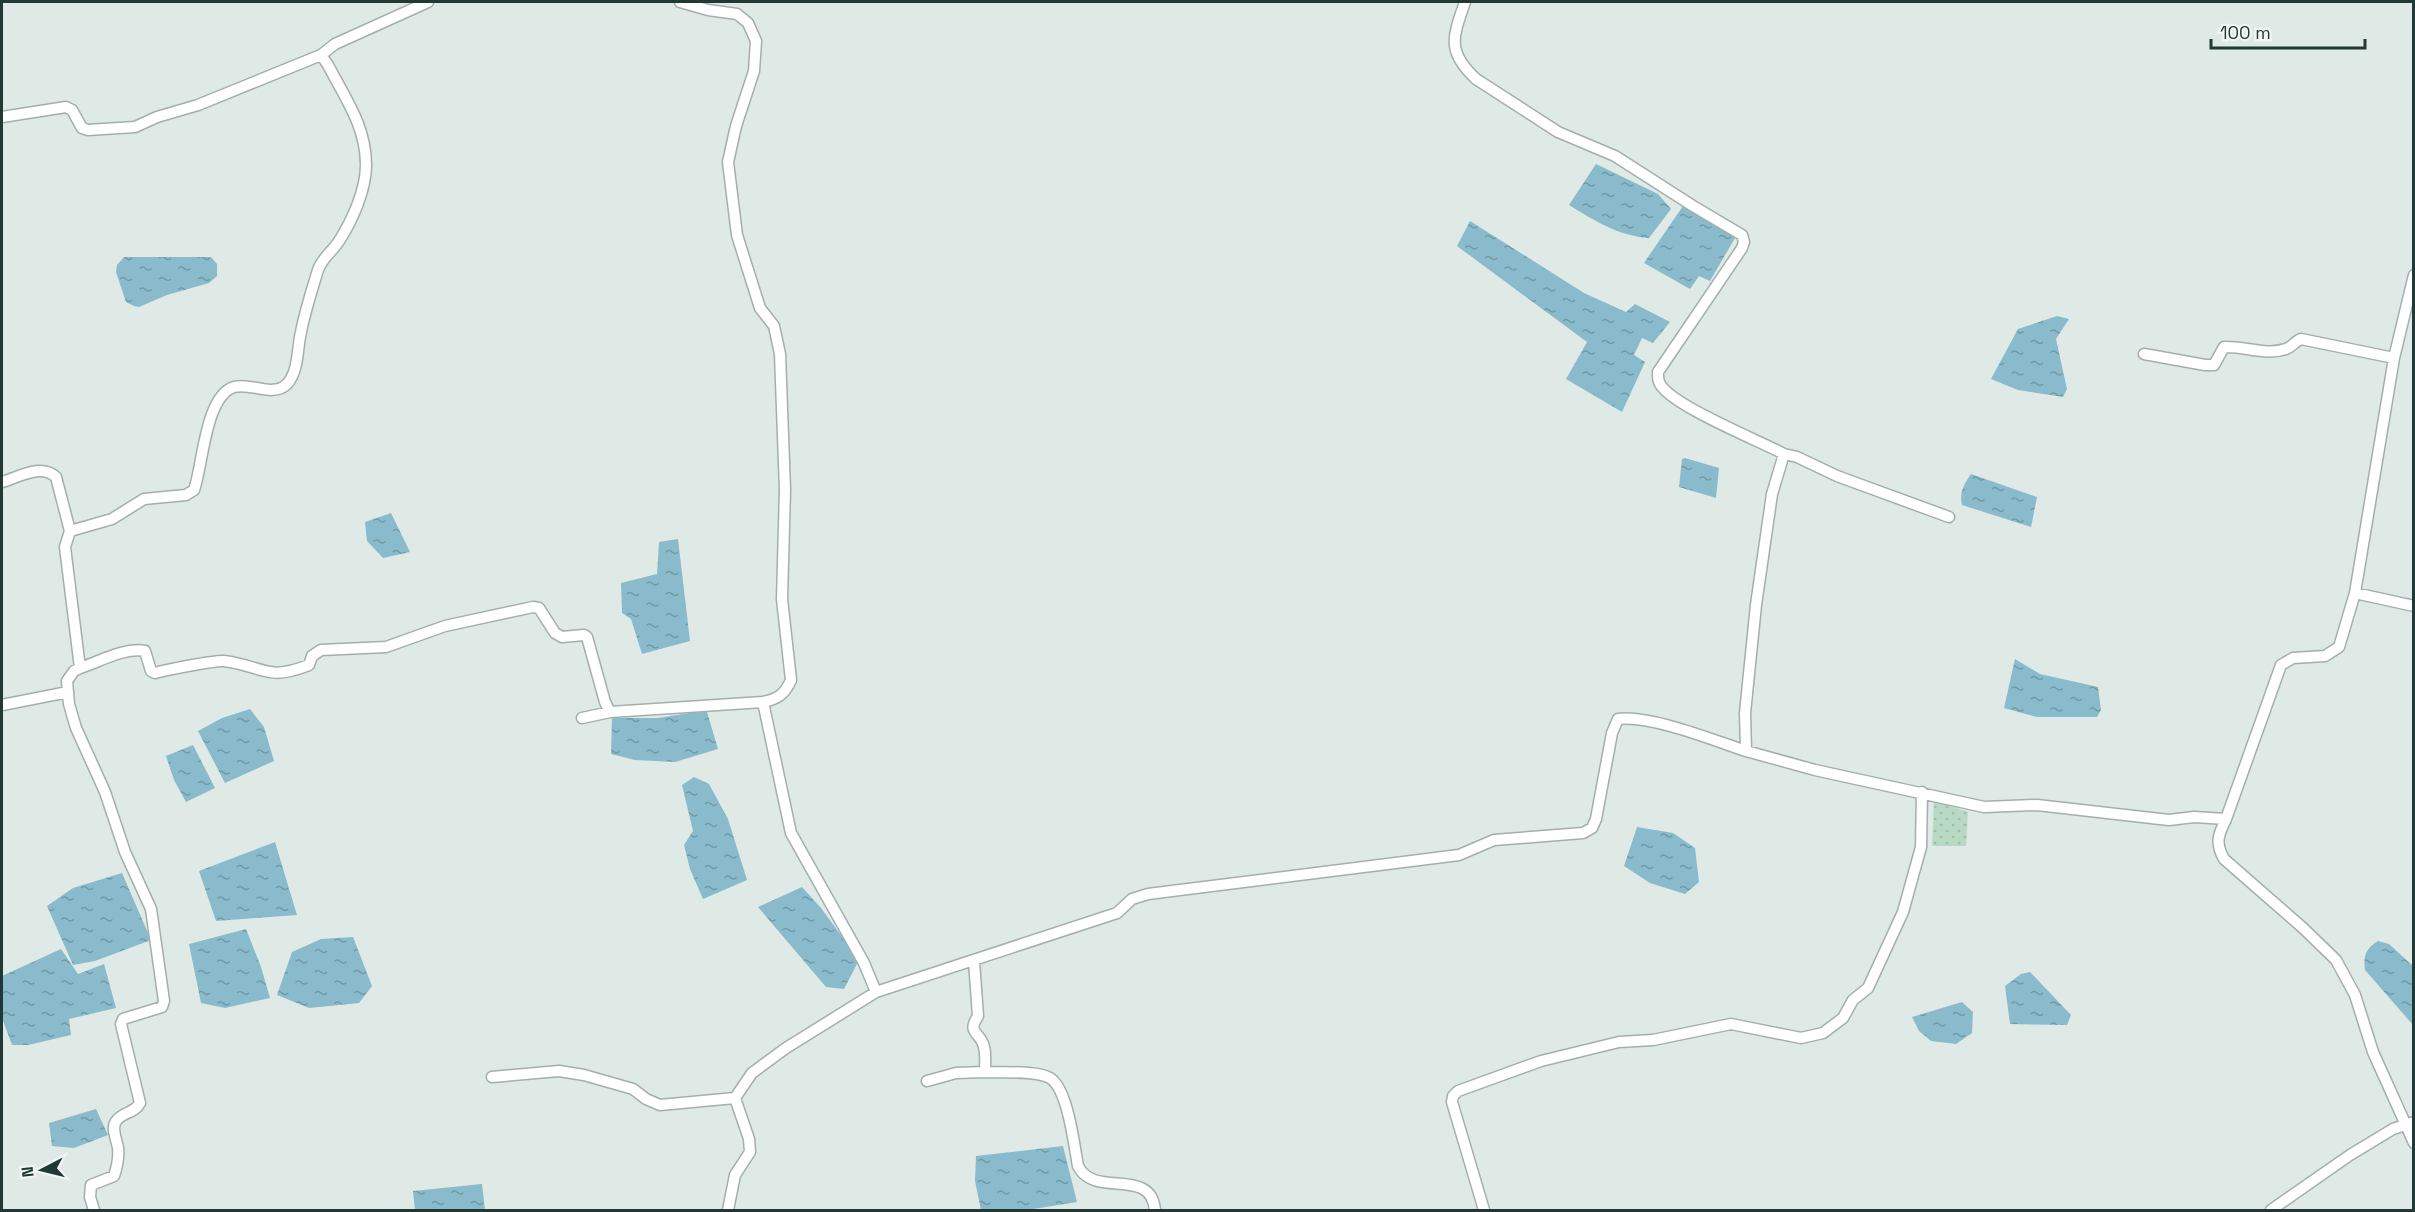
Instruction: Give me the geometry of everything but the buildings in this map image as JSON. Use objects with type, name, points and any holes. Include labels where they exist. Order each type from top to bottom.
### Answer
[{"type":"street","points":[[2,117],[66,107],[72,110],[82,128],[88,130],[135,127],[157,117],[198,105],[321,55],[335,44],[428,2]]},
{"type":"street","points":[[582,718],[610,712],[763,702],[776,699],[787,688],[791,680],[782,599],[785,490],[781,374],[774,327],[760,308],[736,235],[728,162],[736,126],[754,71],[756,41],[748,23],[737,14],[708,10],[680,2]]},
{"type":"street","points":[[1465,2],[1456,27],[1454,48],[1465,69],[1476,80],[1558,132],[1615,156],[1742,234],[1744,242],[1742,248],[1658,372],[1659,382],[1666,392],[1718,423],[1784,454],[1797,457],[1837,477],[1949,517]]},
{"type":"street","points":[[70,531],[112,519],[144,499],[186,495],[195,490],[208,422],[224,393],[235,387],[280,389],[295,369],[301,330],[317,272],[322,261],[338,243],[354,212],[366,168],[362,129],[321,55]]},
{"type":"street","points":[[2414,275],[2394,358],[2355,593],[2339,647],[2325,656],[2293,658],[2281,665],[2226,819],[2218,835],[2218,848],[2224,859],[2336,960],[2355,994],[2373,1052],[2409,1124],[2414,1143]]},
{"type":"street","points":[[2144,354],[2205,365],[2214,364],[2224,347],[2240,346],[2268,352],[2289,349],[2301,339],[2394,358]]},
{"type":"street","points":[[1746,752],[1745,713],[1757,595],[1772,494],[1784,454]]},
{"type":"street","points":[[2,482],[38,470],[51,472],[56,477],[70,531],[65,547],[80,668]]},
{"type":"street","points":[[2355,593],[2414,606]]},
{"type":"street","points":[[94,1210],[90,1197],[91,1185],[114,1176],[117,1164],[118,1149],[114,1125],[117,1119],[137,1108],[140,1103],[121,1024],[123,1020],[155,1011],[162,1007],[164,1001],[151,909],[125,852],[105,792],[76,728],[68,692],[68,681],[74,671],[131,651],[141,650],[145,651],[151,671],[155,673],[221,660],[271,674],[292,672],[309,665],[312,656],[321,650],[386,647],[445,626],[533,607],[539,608],[555,633],[562,637],[584,635],[587,637],[605,702],[610,712]]},
{"type":"street","points":[[2,705],[68,692]]},
{"type":"street","points":[[763,702],[791,833],[859,954],[876,992]]},
{"type":"street","points":[[735,1098],[752,1073],[786,1048],[876,992],[974,962],[1117,913],[1132,899],[1148,894],[1459,855],[1494,840],[1584,833],[1592,828],[1596,819],[1612,733],[1618,719],[1630,718],[1695,734],[1746,752],[1815,770],[1984,807],[2037,805],[2169,820],[2194,817],[2226,819]]},
{"type":"street","points":[[1484,1210],[1452,1102],[1453,1096],[1458,1091],[1541,1061],[1619,1042],[1653,1040],[1731,1024],[1802,1038],[1823,1033],[1843,1018],[1853,1000],[1868,988],[1903,912],[1921,847],[1923,792]]},
{"type":"street","points":[[974,962],[978,1016],[973,1023],[973,1031],[984,1045],[985,1072]]},
{"type":"street","points":[[492,1077],[559,1071],[584,1075],[633,1089],[646,1099],[660,1105],[735,1098]]},
{"type":"street","points":[[927,1081],[956,1073],[985,1072],[1039,1074],[1051,1078],[1061,1094],[1078,1166],[1083,1175],[1149,1191],[1155,1200],[1155,1210]]},
{"type":"street","points":[[728,1210],[735,1174],[750,1152],[749,1139],[735,1098]]},
{"type":"street","points":[[2271,1210],[2350,1155],[2393,1129],[2409,1124]]},
{"type":"green space","points":[[1934,800],[1968,812],[1966,846],[1932,846]]},
{"type":"water","points":[[1596,164],[1658,194],[1671,209],[1649,238],[1617,231],[1569,205]]},
{"type":"water","points":[[1683,206],[1730,232],[1735,238],[1710,281],[1699,276],[1690,289],[1644,263]]},
{"type":"water","points":[[1470,221],[1584,293],[1626,312],[1635,304],[1670,322],[1653,343],[1642,338],[1634,355],[1645,362],[1622,412],[1566,379],[1587,342],[1457,246]]},
{"type":"water","points":[[124,257],[211,257],[217,264],[217,276],[209,283],[167,295],[139,307],[134,306],[126,302],[116,272],[117,265]]},
{"type":"water","points":[[2057,316],[2069,319],[2056,339],[2067,389],[2063,397],[2018,390],[1991,379],[2018,329]]},
{"type":"water","points":[[1682,459],[1719,468],[1716,498],[1679,487]]},
{"type":"water","points":[[1971,474],[2037,497],[2031,527],[1962,505],[1963,489]]},
{"type":"water","points":[[391,513],[410,552],[383,558],[367,541],[365,522]]},
{"type":"water","points":[[678,539],[690,641],[642,654],[631,619],[622,613],[621,583],[657,574],[659,542]]},
{"type":"water","points":[[2015,659],[2040,674],[2098,687],[2101,710],[2097,717],[2037,717],[2004,708]]},
{"type":"water","points":[[250,709],[264,727],[274,761],[225,783],[198,731],[222,718]]},
{"type":"water","points":[[707,712],[718,749],[675,762],[635,760],[611,754],[612,718],[658,718]]},
{"type":"water","points":[[193,745],[215,788],[186,802],[174,780],[166,756]]},
{"type":"water","points":[[694,777],[709,784],[728,819],[747,880],[703,899],[690,869],[684,845],[693,831],[682,785]]},
{"type":"water","points":[[1637,827],[1673,833],[1695,848],[1699,882],[1685,894],[1650,883],[1624,866]]},
{"type":"water","points":[[275,842],[297,915],[216,921],[199,871]]},
{"type":"water","points":[[122,873],[151,940],[95,961],[73,965],[47,906],[73,888]]},
{"type":"water","points":[[802,887],[821,908],[859,960],[844,989],[826,987],[758,907]]},
{"type":"water","points":[[246,929],[270,998],[225,1008],[201,1003],[189,944]]},
{"type":"water","points":[[353,937],[372,986],[359,1003],[309,1008],[277,995],[292,952],[321,939]]},
{"type":"water","points":[[2378,941],[2389,944],[2413,966],[2413,1025],[2365,970],[2366,953]]},
{"type":"water","points":[[61,949],[78,974],[104,964],[116,1008],[69,1019],[71,1035],[28,1045],[12,1045],[2,1018],[2,976]]},
{"type":"water","points":[[2030,972],[2071,1015],[2067,1025],[2010,1024],[2005,986],[2021,974]]},
{"type":"water","points":[[1962,1002],[1973,1012],[1972,1033],[1956,1044],[1931,1041],[1919,1031],[1912,1017]]},
{"type":"water","points":[[96,1109],[108,1135],[74,1148],[52,1146],[49,1123]]},
{"type":"water","points":[[1063,1146],[1077,1202],[1027,1210],[981,1210],[975,1181],[976,1156]]},
{"type":"water","points":[[482,1184],[485,1210],[415,1210],[413,1191]]}]
